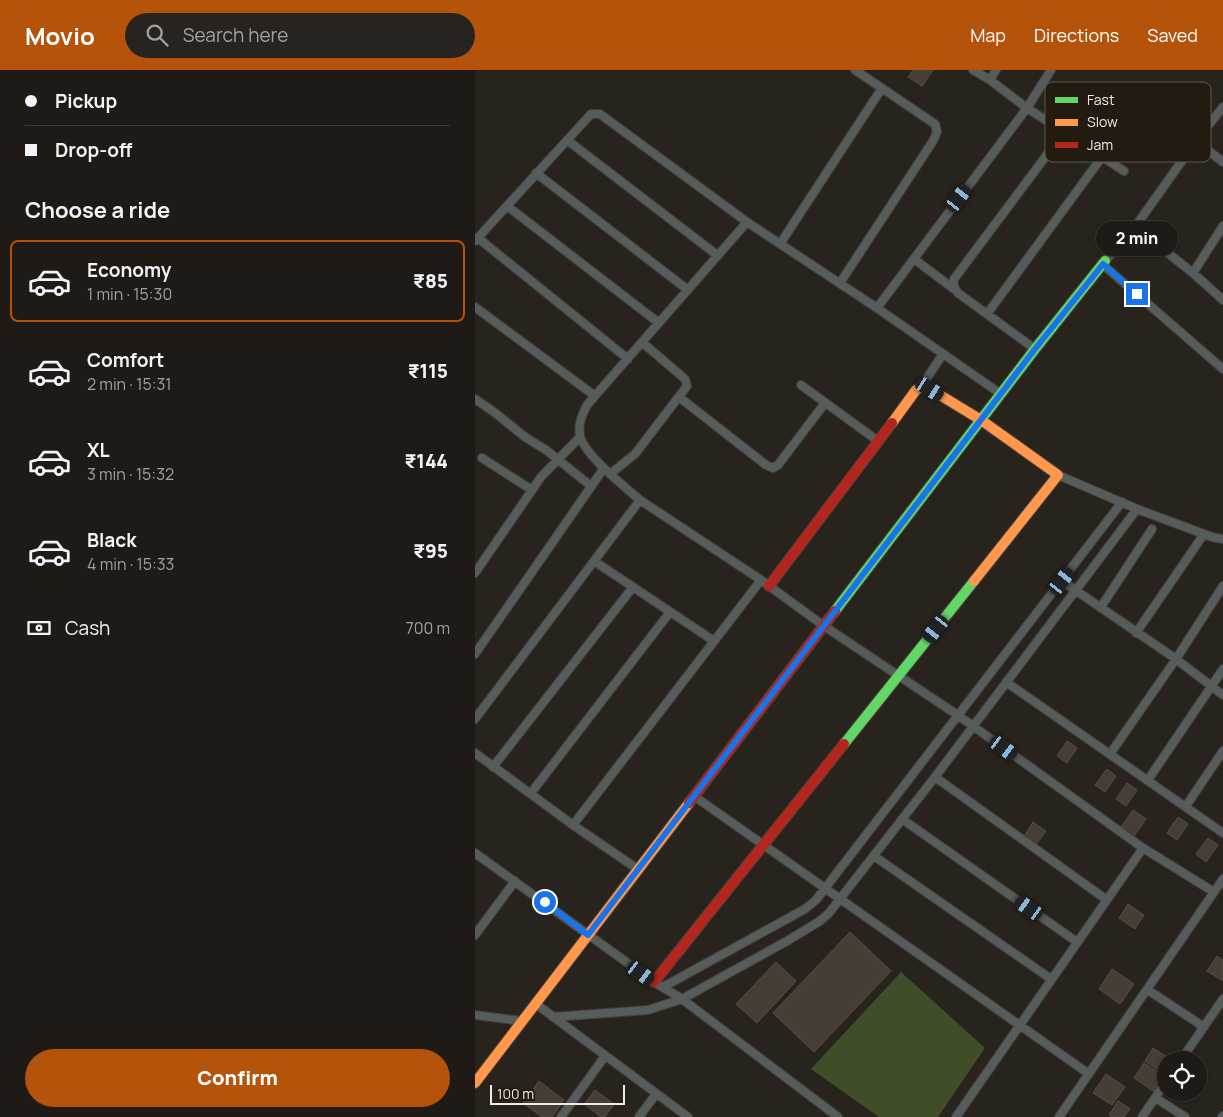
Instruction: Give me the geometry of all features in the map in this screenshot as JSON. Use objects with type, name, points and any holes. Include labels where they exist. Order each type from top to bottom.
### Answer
[{"type":"street","points":[[839,283],[937,132],[935,124],[855,70]]},
{"type":"street","points":[[973,70],[1045,120]]},
{"type":"street","points":[[990,80],[996,70]]},
{"type":"street","points":[[877,308],[1027,108],[1051,70]]},
{"type":"street","points":[[780,244],[882,88]]},
{"type":"street","points":[[1211,125],[1220,116],[1223,107]]},
{"type":"street","points":[[628,359],[476,239],[591,114],[599,114],[747,222],[877,308],[1001,394]]},
{"type":"street","points":[[567,140],[717,255]]},
{"type":"street","points":[[1211,153],[1223,162]]},
{"type":"street","points":[[954,289],[955,280],[1045,158]]},
{"type":"street","points":[[987,314],[1098,162]]},
{"type":"street","points":[[1109,162],[1124,172]]},
{"type":"street","points":[[475,1083],[1035,349],[1104,262],[1135,227],[1181,162]]},
{"type":"street","points":[[536,173],[688,290]]},
{"type":"street","points":[[507,206],[659,323]]},
{"type":"street","points":[[747,222],[587,405],[579,425],[580,437],[585,446],[607,471],[640,500],[959,716],[1143,848],[1214,892]]},
{"type":"street","points":[[1193,273],[1223,226]]},
{"type":"street","points":[[1135,227],[1193,273],[1223,300]]},
{"type":"street","points":[[913,259],[1035,349]]},
{"type":"street","points":[[1104,262],[1223,369]]},
{"type":"street","points":[[475,307],[595,396]]},
{"type":"street","points":[[475,654],[591,486],[607,471],[635,454],[687,386],[685,379],[643,343]]},
{"type":"street","points":[[573,825],[714,641],[765,583],[916,390],[921,387],[943,354]]},
{"type":"street","points":[[801,385],[878,441]]},
{"type":"street","points":[[921,387],[930,389],[981,420],[1058,475],[1137,509],[1204,534],[1223,539]]},
{"type":"street","points":[[679,398],[766,465],[773,468],[778,465],[825,403]]},
{"type":"street","points":[[475,399],[591,486]]},
{"type":"street","points":[[475,573],[532,490],[557,459],[580,437]]},
{"type":"street","points":[[482,458],[532,490]]},
{"type":"street","points":[[658,985],[764,846],[1058,475]]},
{"type":"street","points":[[475,718],[640,500]]},
{"type":"street","points":[[658,985],[805,909],[816,900],[1122,502]]},
{"type":"street","points":[[553,1017],[648,1010],[682,1000],[820,921],[841,899],[935,777],[1137,509]]},
{"type":"street","points":[[1101,607],[1152,529]]},
{"type":"street","points":[[1136,633],[1204,534]]},
{"type":"street","points":[[594,561],[714,641]]},
{"type":"street","points":[[1062,581],[1223,695]]},
{"type":"street","points":[[1110,754],[1176,660],[1223,586]]},
{"type":"street","points":[[493,767],[633,587]]},
{"type":"street","points":[[531,792],[670,612]]},
{"type":"street","points":[[1147,780],[1223,669]]},
{"type":"street","points":[[1006,682],[1223,833]]},
{"type":"street","points":[[1186,806],[1223,751]]},
{"type":"street","points":[[475,753],[531,792],[573,825],[639,870]]},
{"type":"street","points":[[935,777],[1107,900]]},
{"type":"street","points":[[694,796],[1089,1074]]},
{"type":"street","points":[[902,819],[1077,942]]},
{"type":"street","points":[[956,1117],[1143,848]]},
{"type":"street","points":[[475,853],[658,985],[682,1000],[838,1117]]},
{"type":"street","points":[[874,856],[1051,979]]},
{"type":"street","points":[[1059,1117],[1223,879]]},
{"type":"street","points":[[475,935],[515,881]]},
{"type":"street","points":[[1148,990],[1204,1027]]},
{"type":"street","points":[[1187,1051],[1223,999]]},
{"type":"street","points":[[536,1004],[687,1117]]},
{"type":"street","points":[[475,1016],[522,1021]]},
{"type":"street","points":[[561,1117],[605,1056]]},
{"type":"street","points":[[639,1117],[656,1094]]},
{"type":"street","points":[[1142,1117],[1157,1095]]},
{"type":"street","points":[[1155,1098],[1185,1117]]},
{"type":"green space","points":[[901,972],[985,1048],[938,1117],[879,1117],[811,1069]]},
{"type":"building","points":[[913,70],[933,70],[922,86],[908,77]]},
{"type":"building","points":[[1067,741],[1077,748],[1067,763],[1057,756]]},
{"type":"building","points":[[1107,769],[1116,776],[1105,792],[1095,785]]},
{"type":"building","points":[[1127,783],[1137,790],[1126,806],[1116,799]]},
{"type":"building","points":[[1133,810],[1146,819],[1132,839],[1119,830]]},
{"type":"building","points":[[1178,817],[1188,824],[1177,840],[1167,833]]},
{"type":"building","points":[[1033,822],[1046,831],[1035,846],[1023,838]]},
{"type":"building","points":[[1208,838],[1218,845],[1206,862],[1196,854]]},
{"type":"building","points":[[1128,904],[1144,915],[1135,929],[1119,918]]},
{"type":"building","points":[[850,932],[891,971],[814,1052],[773,1013]]},
{"type":"building","points":[[1217,956],[1223,960],[1223,981],[1207,971]]},
{"type":"building","points":[[776,962],[796,981],[757,1023],[736,1004]]},
{"type":"building","points":[[1112,969],[1134,984],[1120,1004],[1099,989]]},
{"type":"building","points":[[1153,1048],[1158,1051],[1157,1069],[1145,1061]]},
{"type":"building","points":[[1144,1063],[1157,1071],[1157,1085],[1153,1091],[1134,1078]]},
{"type":"building","points":[[1106,1074],[1125,1087],[1112,1105],[1093,1093]]},
{"type":"building","points":[[539,1081],[564,1100],[552,1117],[542,1117],[523,1103]]},
{"type":"building","points":[[595,1090],[614,1104],[605,1117],[601,1117],[584,1104]]},
{"type":"building","points":[[1118,1101],[1130,1109],[1124,1117],[1112,1117],[1109,1115]]},
{"type":"traffic: fast","points":[[835,611],[1035,349],[1105,261]]},
{"type":"traffic: fast","points":[[844,744],[974,581]]},
{"type":"traffic: slow","points":[[892,423],[916,390],[921,387],[930,389],[981,420],[1058,475],[974,581]]},
{"type":"traffic: slow","points":[[475,1083],[689,803]]},
{"type":"traffic: jam","points":[[769,586],[892,423]]},
{"type":"traffic: jam","points":[[689,803],[835,611]]},
{"type":"traffic: jam","points":[[654,982],[844,744]]},
{"type":"route","points":[[545,902],[588,935],[1035,349],[1103,264],[1137,294]]}]
